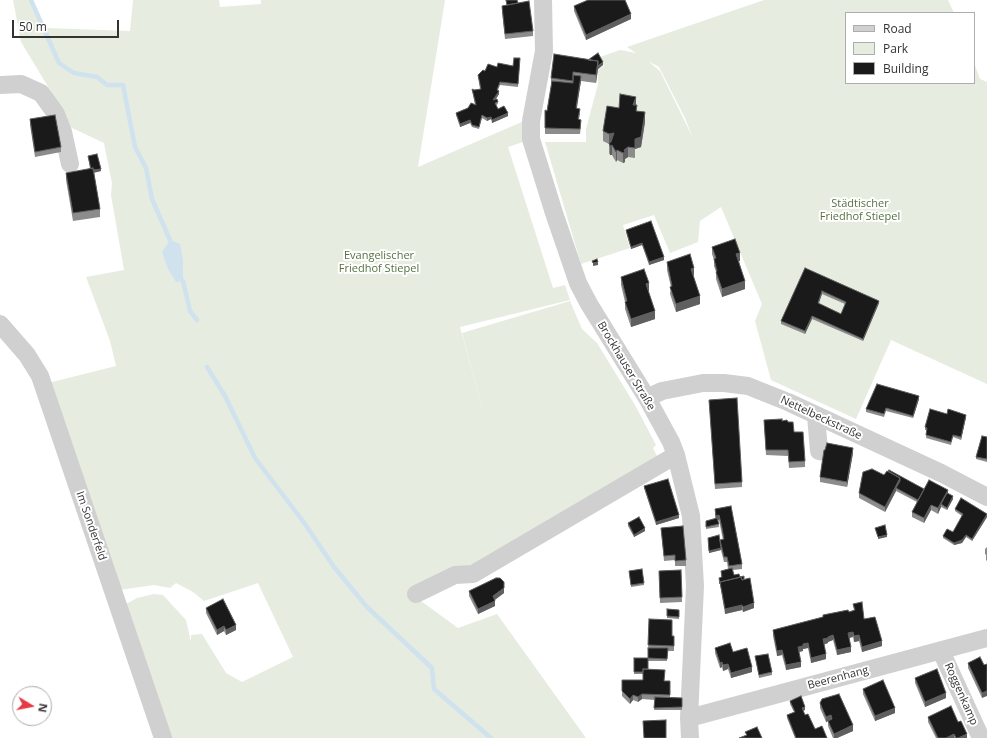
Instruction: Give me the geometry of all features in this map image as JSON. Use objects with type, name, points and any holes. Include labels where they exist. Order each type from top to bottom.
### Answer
[{"type":"street","name":"Brockhauser Straße","points":[[543,0],[544,51],[531,121],[531,139],[578,283],[589,304],[647,398],[671,442],[676,455],[691,516],[694,578],[689,718],[690,738]]},
{"type":"street","points":[[0,85],[21,84],[41,93],[56,114],[63,132],[70,164]]},
{"type":"street","name":"Im Sonderfeld","points":[[0,324],[27,355],[40,376],[163,738]]},
{"type":"street","name":"Nettelbeckstraße","points":[[647,398],[662,391],[681,386],[724,383],[760,390],[941,473],[987,498]]},
{"type":"street","points":[[816,416],[819,451],[826,452]]},
{"type":"street","points":[[416,594],[455,575],[473,574],[676,455]]},
{"type":"street","name":"Beerenhang","points":[[689,718],[987,638]]},
{"type":"street","name":"Roggenkamp","points":[[942,651],[981,738]]},
{"type":"green space","name":"Evangelischer Friedhof Stiepel","points":[[13,0],[33,0],[45,28],[130,31],[133,0],[219,0],[220,7],[261,4],[261,0],[445,0],[418,167],[524,121],[523,142],[508,147],[553,288],[565,285],[570,300],[460,327],[495,455],[462,333],[570,301],[582,329],[597,343],[635,405],[656,445],[653,448],[658,458],[533,536],[410,593],[458,628],[497,614],[586,738],[168,738],[124,605],[137,598],[154,594],[163,595],[186,620],[191,642],[191,635],[202,634],[226,673],[242,682],[293,657],[258,583],[204,601],[193,592],[176,583],[170,588],[154,585],[119,590],[48,383],[116,366],[110,341],[86,277],[124,270],[111,195],[112,183],[104,143],[68,126],[53,95],[21,42]]},
{"type":"green space","name":"Städtischer Friedhof Stiepel","points":[[764,0],[948,0],[954,12],[845,12],[845,84],[975,84],[975,66],[980,79],[987,82],[987,384],[891,340],[856,419],[771,380],[755,321],[762,304],[721,207],[700,221],[698,242],[670,253],[654,215],[623,225],[630,248],[581,264],[545,142],[586,142],[586,129],[598,84],[598,69],[604,66],[600,57],[620,50],[636,53],[627,47]],"holes":[[[648,61],[659,67],[685,118],[693,138],[660,71]]]},
{"type":"water","points":[[170,240],[180,244],[183,260],[183,281],[176,282],[168,269],[162,252]]},
{"type":"building","points":[[506,0],[517,0],[518,3],[507,5]]},
{"type":"building","points":[[588,0],[625,0],[631,14],[586,35],[574,6]]},
{"type":"building","points":[[529,1],[533,31],[505,34],[502,6]]},
{"type":"building","points":[[598,53],[603,62],[598,66],[598,61],[588,60]]},
{"type":"building","points":[[554,54],[598,61],[596,75],[573,72],[573,81],[551,78]]},
{"type":"building","points":[[514,58],[520,58],[518,84],[500,82],[497,90],[499,91],[493,100],[497,99],[498,102],[495,103],[498,109],[504,106],[508,113],[492,120],[491,117],[487,118],[482,115],[479,127],[472,125],[470,120],[460,124],[456,113],[468,108],[471,103],[476,105],[472,89],[481,89],[478,75],[483,70],[485,71],[488,64],[497,67],[498,63],[513,66]]},
{"type":"building","points":[[573,75],[581,76],[576,108],[580,109],[578,119],[581,120],[580,129],[545,128],[545,110],[547,111],[552,81],[573,83]]},
{"type":"building","points":[[620,94],[636,97],[633,105],[637,105],[636,111],[645,112],[641,137],[635,139],[635,148],[628,147],[623,153],[617,150],[616,152],[612,145],[610,146],[609,143],[611,142],[614,133],[609,134],[603,131],[607,106],[619,108]]},
{"type":"building","points":[[55,115],[61,147],[35,152],[30,119]]},
{"type":"building","points":[[97,154],[101,169],[93,170],[93,168],[91,169],[88,156]]},
{"type":"building","points":[[93,168],[100,209],[73,213],[66,173]]},
{"type":"building","points":[[651,221],[664,257],[649,262],[642,243],[631,247],[626,230]]},
{"type":"building","points":[[735,239],[740,253],[736,254],[745,281],[722,289],[716,272],[714,259],[716,258],[712,247]]},
{"type":"building","points":[[690,254],[694,268],[691,269],[700,296],[676,304],[670,287],[672,286],[667,262]]},
{"type":"building","points":[[597,259],[598,262],[593,263],[592,261]]},
{"type":"building","points":[[805,268],[879,301],[863,339],[812,316],[805,331],[781,321]],"holes":[[[822,291],[846,302],[841,314],[818,303]]]},
{"type":"building","points":[[644,269],[649,283],[646,284],[655,311],[631,319],[625,302],[627,301],[621,277]]},
{"type":"building","points":[[877,384],[919,396],[913,416],[886,408],[884,414],[866,409]]},
{"type":"building","points":[[737,398],[742,482],[715,484],[709,400]]},
{"type":"building","points":[[930,409],[947,414],[948,409],[966,415],[961,437],[953,435],[951,442],[926,435],[927,428],[925,427]]},
{"type":"building","points":[[782,419],[782,421],[787,420],[788,422],[793,422],[794,432],[803,432],[805,461],[789,462],[788,450],[766,450],[764,420]]},
{"type":"building","points":[[982,436],[987,437],[987,459],[976,457]]},
{"type":"building","points":[[827,443],[853,448],[847,482],[820,477],[824,450]]},
{"type":"building","points":[[872,469],[884,475],[887,471],[900,478],[885,507],[859,493],[863,472]]},
{"type":"building","points":[[889,470],[924,489],[918,500],[896,488],[900,478],[888,471]]},
{"type":"building","points":[[668,479],[679,515],[656,522],[644,486]]},
{"type":"building","points":[[929,480],[948,490],[938,508],[931,505],[924,518],[912,512]]},
{"type":"building","points":[[947,493],[953,496],[947,508],[941,504]]},
{"type":"building","points":[[961,498],[987,514],[972,539],[966,535],[962,540],[954,543],[943,536],[947,529],[953,532],[963,514],[955,509]]},
{"type":"building","points":[[731,506],[742,564],[729,566],[727,557],[724,557],[720,540],[724,539],[722,528],[719,515],[716,516],[715,509]]},
{"type":"building","points":[[639,517],[645,528],[634,535],[628,523]]},
{"type":"building","points":[[717,518],[719,524],[706,527],[706,521]]},
{"type":"building","points":[[885,525],[887,535],[878,537],[875,528]]},
{"type":"building","points":[[683,526],[686,560],[675,561],[675,555],[664,556],[661,528]]},
{"type":"building","points":[[719,535],[721,548],[709,551],[708,538]]},
{"type":"building","points":[[732,568],[734,575],[739,574],[740,577],[744,576],[744,579],[742,580],[741,577],[720,582],[720,584],[719,578],[722,577],[721,571]]},
{"type":"building","points":[[642,569],[644,583],[631,585],[629,571]]},
{"type":"building","points":[[681,570],[682,597],[660,598],[659,571]]},
{"type":"building","points":[[741,577],[742,580],[750,578],[754,603],[743,607],[742,605],[725,609],[720,582]]},
{"type":"building","points":[[496,578],[500,578],[504,582],[504,588],[493,596],[495,601],[478,609],[469,591]]},
{"type":"building","points":[[223,599],[236,625],[226,630],[224,626],[217,630],[206,608]]},
{"type":"building","points":[[862,602],[864,619],[875,617],[882,641],[862,647],[859,635],[854,636],[853,632],[848,633],[851,647],[837,650],[833,635],[823,639],[826,654],[811,658],[808,643],[803,644],[803,646],[798,647],[801,662],[786,665],[782,650],[777,651],[773,630],[823,617],[823,615],[848,610],[849,612],[855,610],[853,604]]},
{"type":"building","points":[[667,609],[679,610],[679,617],[667,616]]},
{"type":"building","points":[[649,619],[672,620],[672,636],[674,636],[674,646],[648,645]]},
{"type":"building","points":[[730,643],[733,652],[747,648],[752,667],[731,673],[728,664],[723,665],[722,662],[720,663],[715,648]]},
{"type":"building","points":[[648,648],[668,648],[667,659],[648,658]]},
{"type":"building","points":[[768,654],[772,672],[759,675],[755,656]]},
{"type":"building","points":[[980,657],[984,665],[987,664],[987,691],[982,693],[968,663]]},
{"type":"building","points":[[634,658],[648,658],[648,669],[643,669],[643,672],[634,672]]},
{"type":"building","points":[[643,669],[665,670],[664,681],[670,681],[670,695],[642,694],[638,697],[633,695],[630,699],[622,691],[622,680],[643,680]]},
{"type":"building","points":[[937,669],[946,693],[925,702],[915,678]]},
{"type":"building","points":[[883,680],[895,708],[875,716],[863,689]]},
{"type":"building","points":[[839,694],[853,725],[834,734],[828,721],[832,719],[831,715],[826,717],[820,703],[822,699]]},
{"type":"building","points":[[801,696],[805,707],[802,708],[805,715],[808,714],[815,729],[822,726],[827,738],[796,738],[787,715],[795,712],[790,701]]},
{"type":"building","points":[[655,697],[682,698],[682,707],[654,708]]},
{"type":"building","points":[[951,706],[958,722],[961,721],[967,734],[958,738],[956,738],[954,734],[946,738],[938,738],[928,717]]},
{"type":"building","points":[[666,720],[666,738],[644,738],[643,721]]},
{"type":"building","points":[[757,727],[762,738],[739,738],[747,735],[745,732]]},
{"type":"waterway","points":[[31,0],[59,63],[74,73],[97,77],[107,85],[123,85],[135,147],[146,168],[152,199],[170,240]]},
{"type":"waterway","points":[[183,281],[190,311],[197,320]]},
{"type":"waterway","points":[[207,367],[225,396],[255,458],[305,524],[334,567],[367,607],[432,668],[434,689],[491,738]]}]
